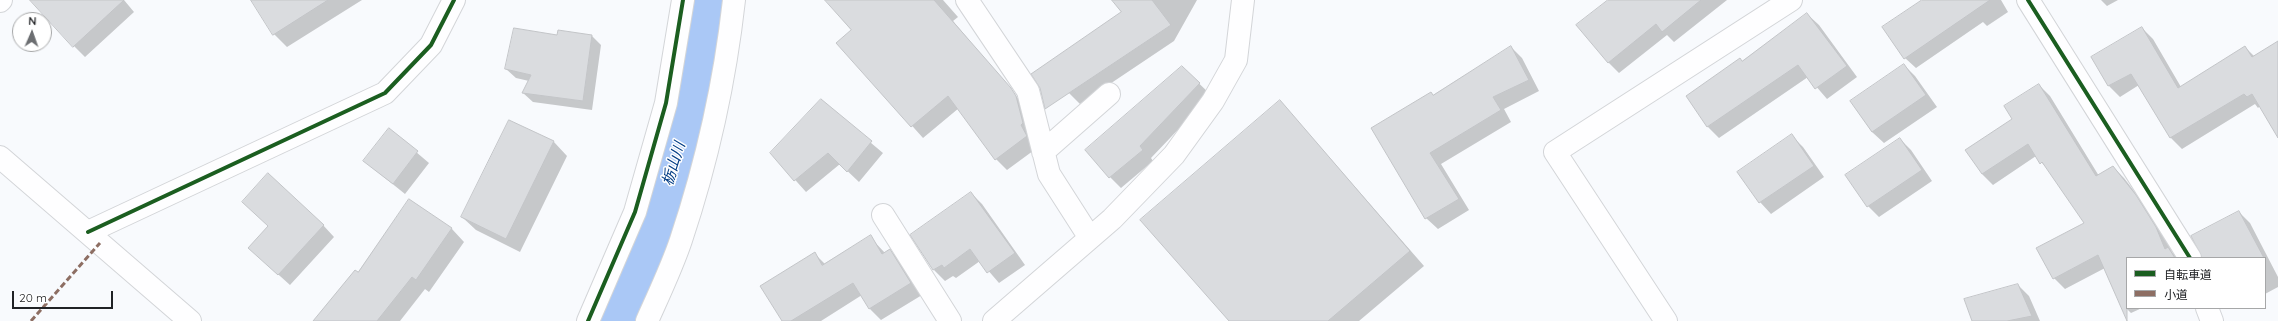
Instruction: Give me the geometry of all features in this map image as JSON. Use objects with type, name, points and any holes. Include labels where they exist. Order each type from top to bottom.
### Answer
[{"type":"street","points":[[88,232],[385,94],[431,45],[454,0]]},
{"type":"street","points":[[588,321],[635,212],[666,103],[683,0]]},
{"type":"street","points":[[647,321],[681,240],[710,140],[728,51],[734,0]]},
{"type":"street","points":[[967,0],[1028,91],[1049,174],[1090,238]]},
{"type":"street","points":[[994,321],[1112,219],[1174,155],[1214,101],[1236,60],[1243,0]]},
{"type":"street","points":[[1666,321],[1554,152],[1791,0]]},
{"type":"street","points":[[2028,0],[2189,257]]},
{"type":"street","points":[[1043,152],[1109,94]]},
{"type":"street","points":[[0,157],[190,321]]},
{"type":"street","points":[[883,214],[950,321]]},
{"type":"street","points":[[2207,309],[2212,321]]},
{"type":"building","points":[[30,0],[124,0],[73,47],[52,24],[52,12],[41,12]]},
{"type":"building","points":[[251,0],[328,0],[273,35]]},
{"type":"building","points":[[825,0],[934,0],[1011,88],[1016,96],[1023,123],[1021,125],[1027,136],[995,160],[948,96],[911,127],[836,43],[851,30]]},
{"type":"building","points":[[1112,0],[1152,0],[1171,25],[1045,109],[1040,88],[1031,74],[1121,12]]},
{"type":"building","points":[[1608,0],[1701,0],[1662,32],[1656,24],[1608,63],[1576,25]]},
{"type":"building","points":[[1922,0],[1990,0],[1904,59],[1882,27]]},
{"type":"building","points":[[1807,13],[1847,66],[1815,89],[1798,65],[1707,127],[1686,96],[1740,58],[1742,61]]},
{"type":"building","points":[[2142,27],[2178,88],[2245,46],[2252,57],[2278,41],[2278,138],[2252,94],[2247,97],[2244,94],[2170,138],[2131,74],[2108,86],[2091,57]]},
{"type":"building","points":[[514,28],[557,35],[558,30],[592,35],[583,101],[522,93],[531,75],[505,69]]},
{"type":"building","points":[[1511,46],[1529,80],[1493,97],[1501,110],[1430,153],[1459,199],[1425,219],[1371,128],[1431,92],[1433,95]]},
{"type":"building","points":[[1904,64],[1926,95],[1872,132],[1850,101]]},
{"type":"building","points":[[1182,66],[1200,83],[1140,146],[1143,150],[1109,178],[1085,150]]},
{"type":"building","points":[[2039,84],[2096,176],[2113,166],[2136,195],[2156,227],[2165,249],[2168,247],[2174,257],[2126,257],[2127,321],[2098,255],[2053,279],[2036,248],[2084,223],[2042,162],[2040,164],[2028,144],[1982,174],[1965,150],[2012,119],[2004,106]]},
{"type":"building","points":[[821,99],[872,141],[847,172],[828,153],[794,181],[770,153]]},
{"type":"building","points":[[1280,100],[1410,251],[1328,321],[1229,321],[1140,220]]},
{"type":"building","points":[[509,120],[554,141],[506,239],[461,217]]},
{"type":"building","points":[[389,128],[418,151],[393,184],[363,161]]},
{"type":"building","points":[[1792,134],[1814,166],[1759,203],[1737,172]]},
{"type":"building","points":[[1900,138],[1922,170],[1867,207],[1845,175]]},
{"type":"building","points":[[268,173],[324,225],[278,275],[248,248],[268,226],[242,202]]},
{"type":"building","points":[[971,192],[1015,253],[987,273],[970,249],[944,268],[942,265],[933,270],[910,235]]},
{"type":"building","points":[[409,199],[452,228],[416,280],[412,277],[377,321],[313,321],[355,270],[358,272]]},
{"type":"building","points":[[2239,211],[2263,257],[2202,257],[2191,236]]},
{"type":"building","points":[[871,235],[882,254],[890,249],[911,283],[869,309],[853,283],[791,321],[782,321],[760,286],[815,252],[822,265]]},
{"type":"building","points":[[2018,284],[2032,316],[2007,321],[1972,321],[1964,299]]},
{"type":"waterway","name":"栃山川","points":[[616,321],[637,282],[693,101],[707,0]]},
{"type":"marked path","points":[[31,321],[100,243]]},
{"type":"cycle path","points":[[88,232],[385,93],[431,45],[454,0]]},
{"type":"cycle path","points":[[588,321],[635,212],[666,103],[683,0]]},
{"type":"cycle path","points":[[2028,0],[2189,257]]}]
